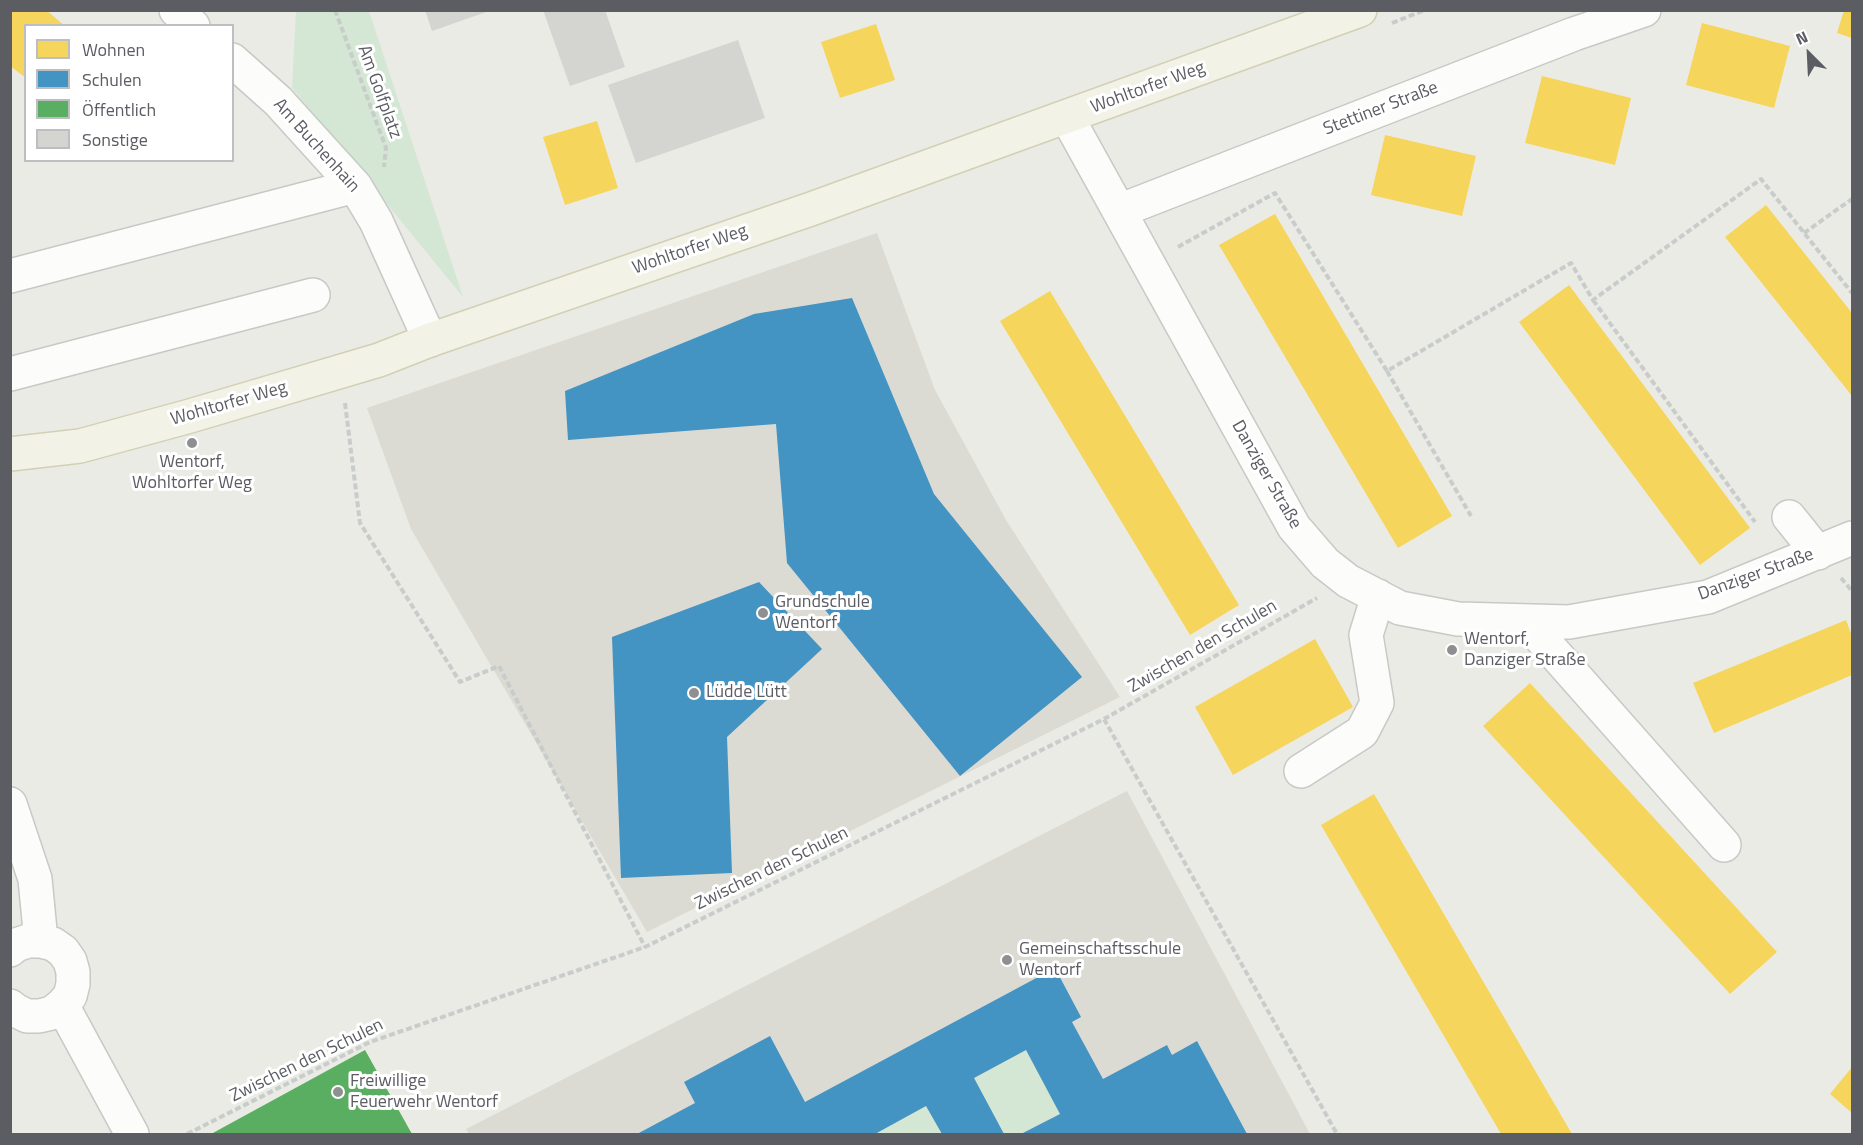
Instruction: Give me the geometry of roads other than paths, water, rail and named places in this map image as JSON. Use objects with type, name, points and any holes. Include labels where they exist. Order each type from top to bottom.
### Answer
[{"type":"main road","name":"Wohltorfer Weg","points":[[10,454],[80,446],[379,360],[430,340],[811,209],[1360,10]]},
{"type":"street","points":[[176,10],[191,24]]},
{"type":"street","name":"Stettiner Straße","points":[[1119,211],[1562,39],[1644,10]]},
{"type":"street","name":"Am Buchenhain","points":[[234,62],[278,101],[355,186],[376,221],[430,340]]},
{"type":"street","name":"Danziger Straße","points":[[1067,117],[1294,527],[1325,563],[1347,581],[1400,608],[1458,619],[1569,622],[1708,597],[1852,538]]},
{"type":"street","points":[[10,276],[355,186]]},
{"type":"street","points":[[10,374],[313,296]]},
{"type":"street","points":[[1789,517],[1818,553]]},
{"type":"street","points":[[1301,771],[1362,732],[1377,703],[1366,635],[1378,596]]},
{"type":"street","points":[[1526,621],[1724,845]]},
{"type":"street","points":[[10,804],[35,879],[41,941]]},
{"type":"street","points":[[10,950],[28,941],[53,944],[63,951],[70,961],[73,972],[70,996],[52,1013],[27,1016],[10,1006]]},
{"type":"street","points":[[62,1005],[132,1134]]},
{"type":"place","name":"Wentorf, Wohltorfer Weg","points":[[192,443]]},
{"type":"place","name":"Grundschule Wentorf","points":[[763,613]]},
{"type":"place","name":"Wentorf, Danziger Straße","points":[[1452,650]]},
{"type":"place","name":"Lüdde Lütt","points":[[694,693]]},
{"type":"place","name":"Gemeinschaftsschule Wentorf","points":[[1007,960]]},
{"type":"place","name":"Freiwillige Feuerwehr Wentorf","points":[[338,1092]]}]
